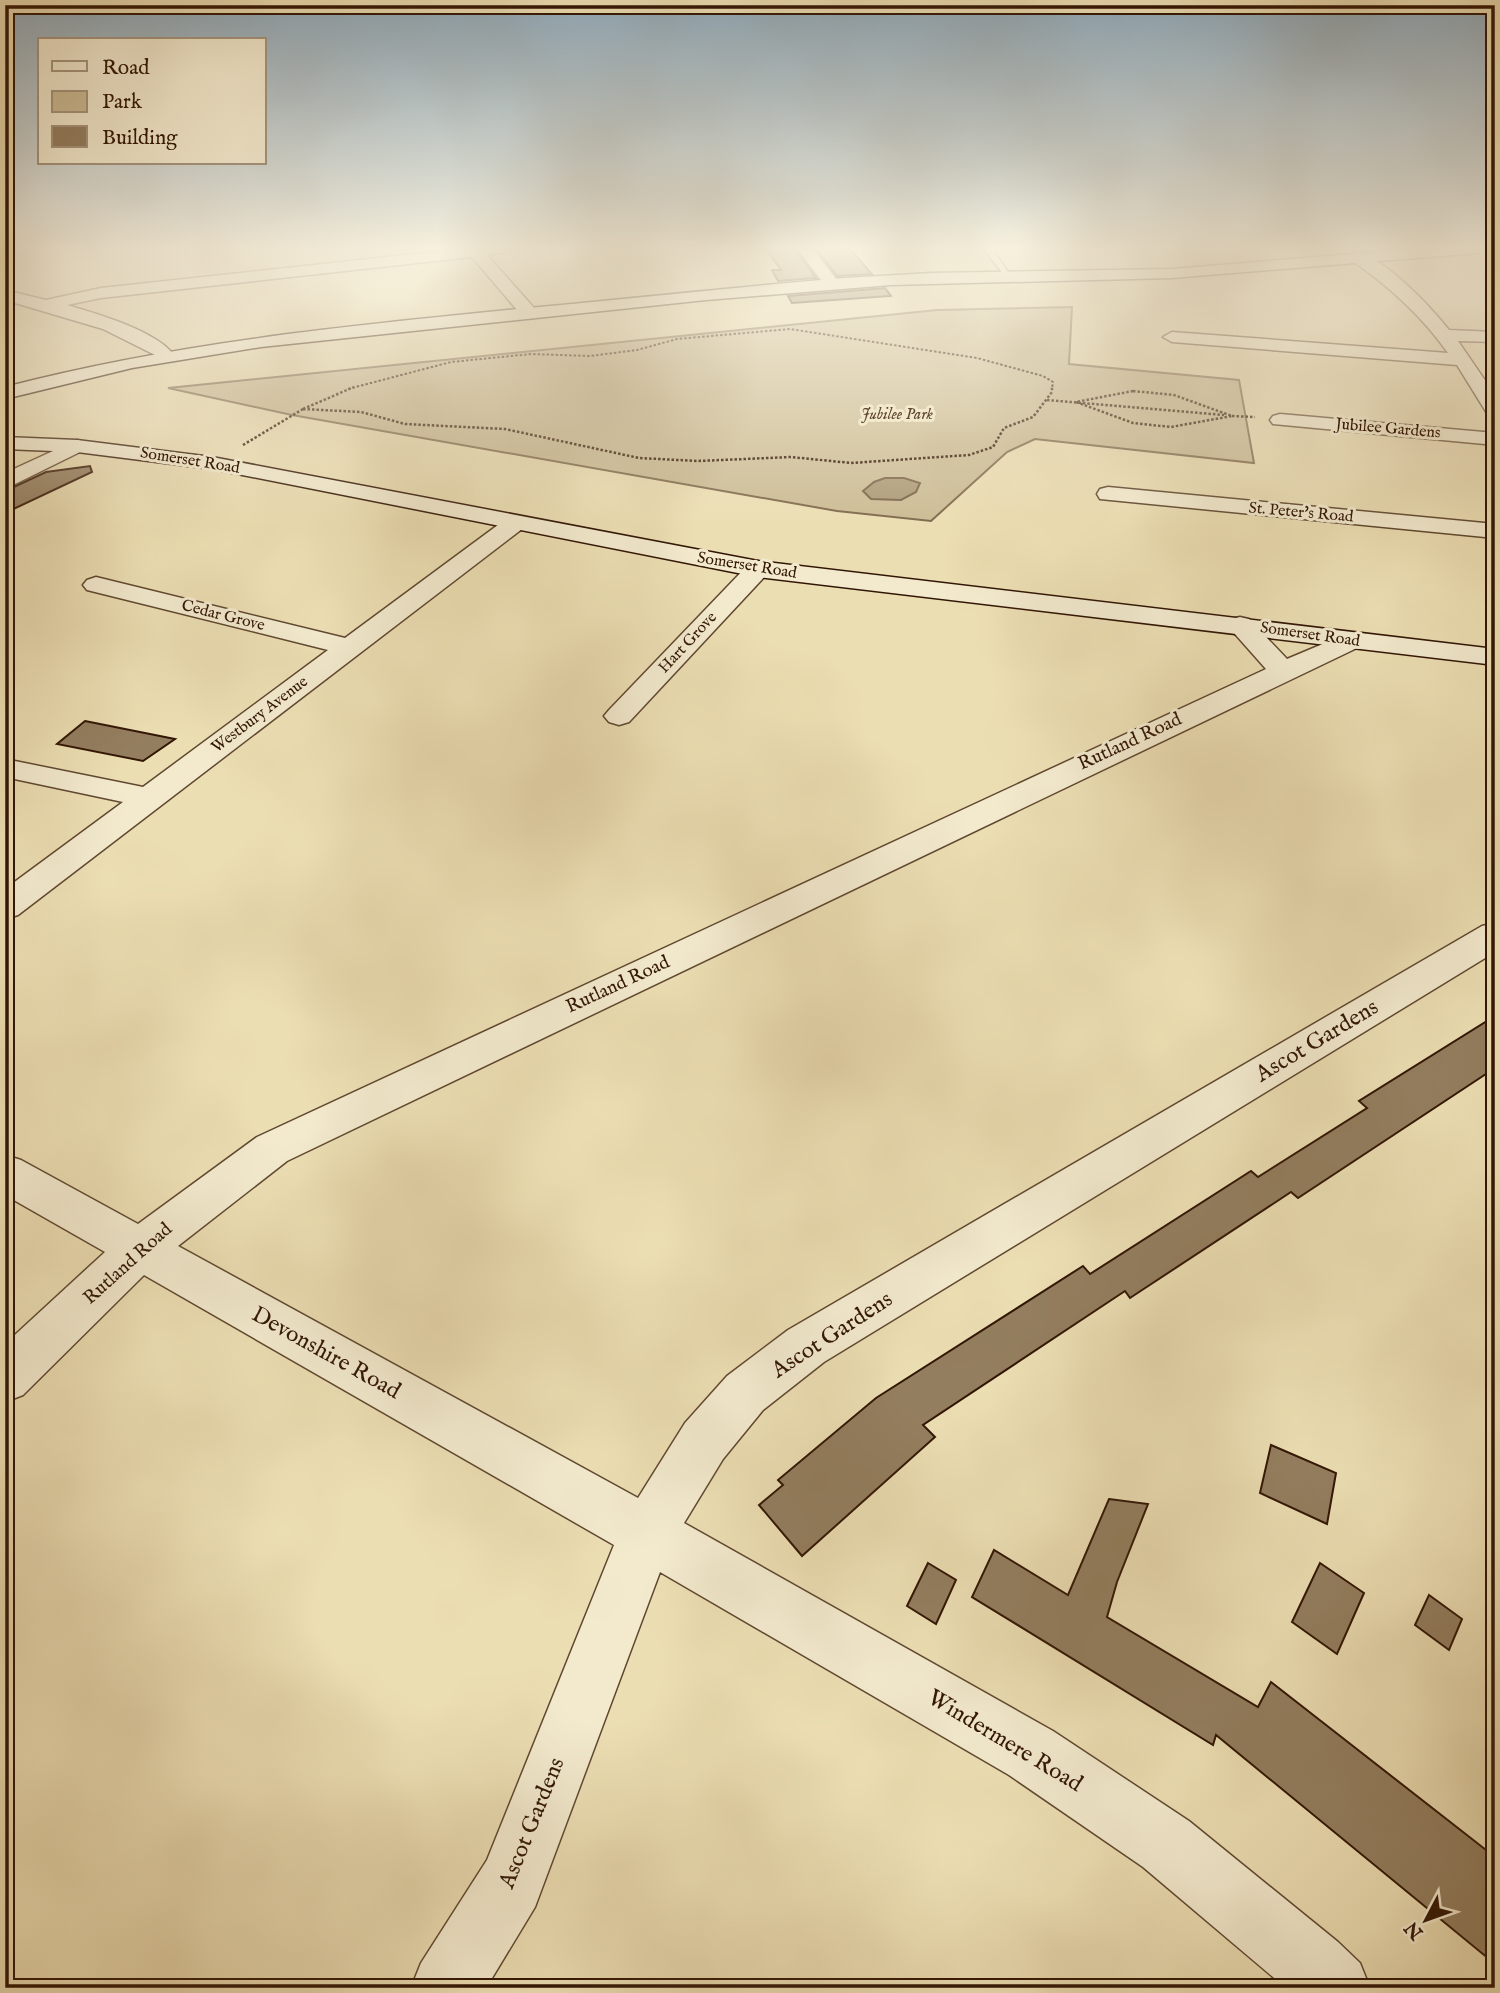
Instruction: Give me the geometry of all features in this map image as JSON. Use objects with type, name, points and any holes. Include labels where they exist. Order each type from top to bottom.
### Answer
[{"type":"street","points":[[141,342],[165,355]]},
{"type":"street","points":[[5,393],[82,372],[165,355],[250,342]]},
{"type":"street","points":[[1235,342],[1463,360]]},
{"type":"street","points":[[1451,342],[1495,411]]},
{"type":"street","name":"Jubilee Gardens","points":[[1280,420],[1495,439]]},
{"type":"street","name":"Somerset Road","points":[[5,443],[77,446],[212,463],[514,524],[758,569],[1495,657]]},
{"type":"street","points":[[5,482],[77,446]]},
{"type":"street","name":"St. Peter's Road","points":[[1108,494],[1495,531]]},
{"type":"street","name":"Westbury Avenue","points":[[5,907],[514,524]]},
{"type":"street","name":"Hart Grove","points":[[619,716],[758,569]]},
{"type":"street","name":"Cedar Grove","points":[[96,585],[349,647]]},
{"type":"street","points":[[1240,625],[1282,670]]},
{"type":"street","name":"Rutland Road","points":[[5,1378],[141,1248],[272,1149],[1282,670],[1349,641]]},
{"type":"street","points":[[5,768],[149,798]]},
{"type":"street","name":"Ascot Gardens","points":[[446,1988],[511,1883],[647,1533],[704,1441],[746,1393],[806,1346],[1495,935]]},
{"type":"street","name":"Devonshire Road","points":[[5,1173],[647,1533]]},
{"type":"street","name":"Windermere Road","points":[[647,1533],[1031,1753],[1166,1844],[1314,1966],[1335,1988]]},
{"type":"path","points":[[212,463],[303,410],[347,389],[451,362],[531,354],[590,356],[638,350],[666,342]]},
{"type":"path","points":[[303,410],[361,412],[405,424],[505,429],[639,458],[698,461],[791,457],[851,463],[983,452],[993,447],[1004,429],[1033,417],[1052,392],[1053,382],[1050,379],[1007,365],[886,342]]},
{"type":"path","points":[[1076,402],[1133,391],[1174,395],[1232,416]]},
{"type":"path","points":[[1046,400],[1280,420]]},
{"type":"path","points":[[1076,402],[1133,423],[1171,426],[1232,416]]},
{"type":"green space","name":"Jubilee Park","points":[[621,342],[1070,342],[1069,364],[1239,380],[1254,463],[1035,439],[1007,452],[931,521],[837,511],[292,415],[168,388]]},
{"type":"shaded area","points":[[885,478],[904,478],[920,483],[916,492],[901,500],[871,499],[863,491],[874,482]]},
{"type":"building","points":[[90,466],[92,472],[5,513],[5,491],[46,472]]},
{"type":"building","points":[[85,721],[175,739],[143,761],[57,744]]},
{"type":"building","points":[[1495,1016],[1495,1068],[1298,1198],[1291,1192],[1130,1298],[1125,1291],[923,1425],[935,1437],[802,1556],[759,1505],[783,1485],[778,1480],[876,1398],[1083,1266],[1090,1274],[1251,1171],[1258,1177],[1367,1108],[1359,1101]]},
{"type":"building","points":[[1271,1445],[1336,1473],[1327,1524],[1260,1493]]},
{"type":"building","points":[[1109,1499],[1148,1504],[1117,1582],[1107,1617],[1258,1707],[1271,1682],[1495,1857],[1495,1964],[1216,1735],[1213,1745],[972,1597],[994,1550],[1068,1595]]},
{"type":"building","points":[[928,1563],[956,1580],[936,1624],[907,1606]]},
{"type":"building","points":[[1320,1563],[1364,1593],[1337,1654],[1292,1622]]},
{"type":"building","points":[[1429,1595],[1462,1619],[1449,1650],[1415,1625]]}]
